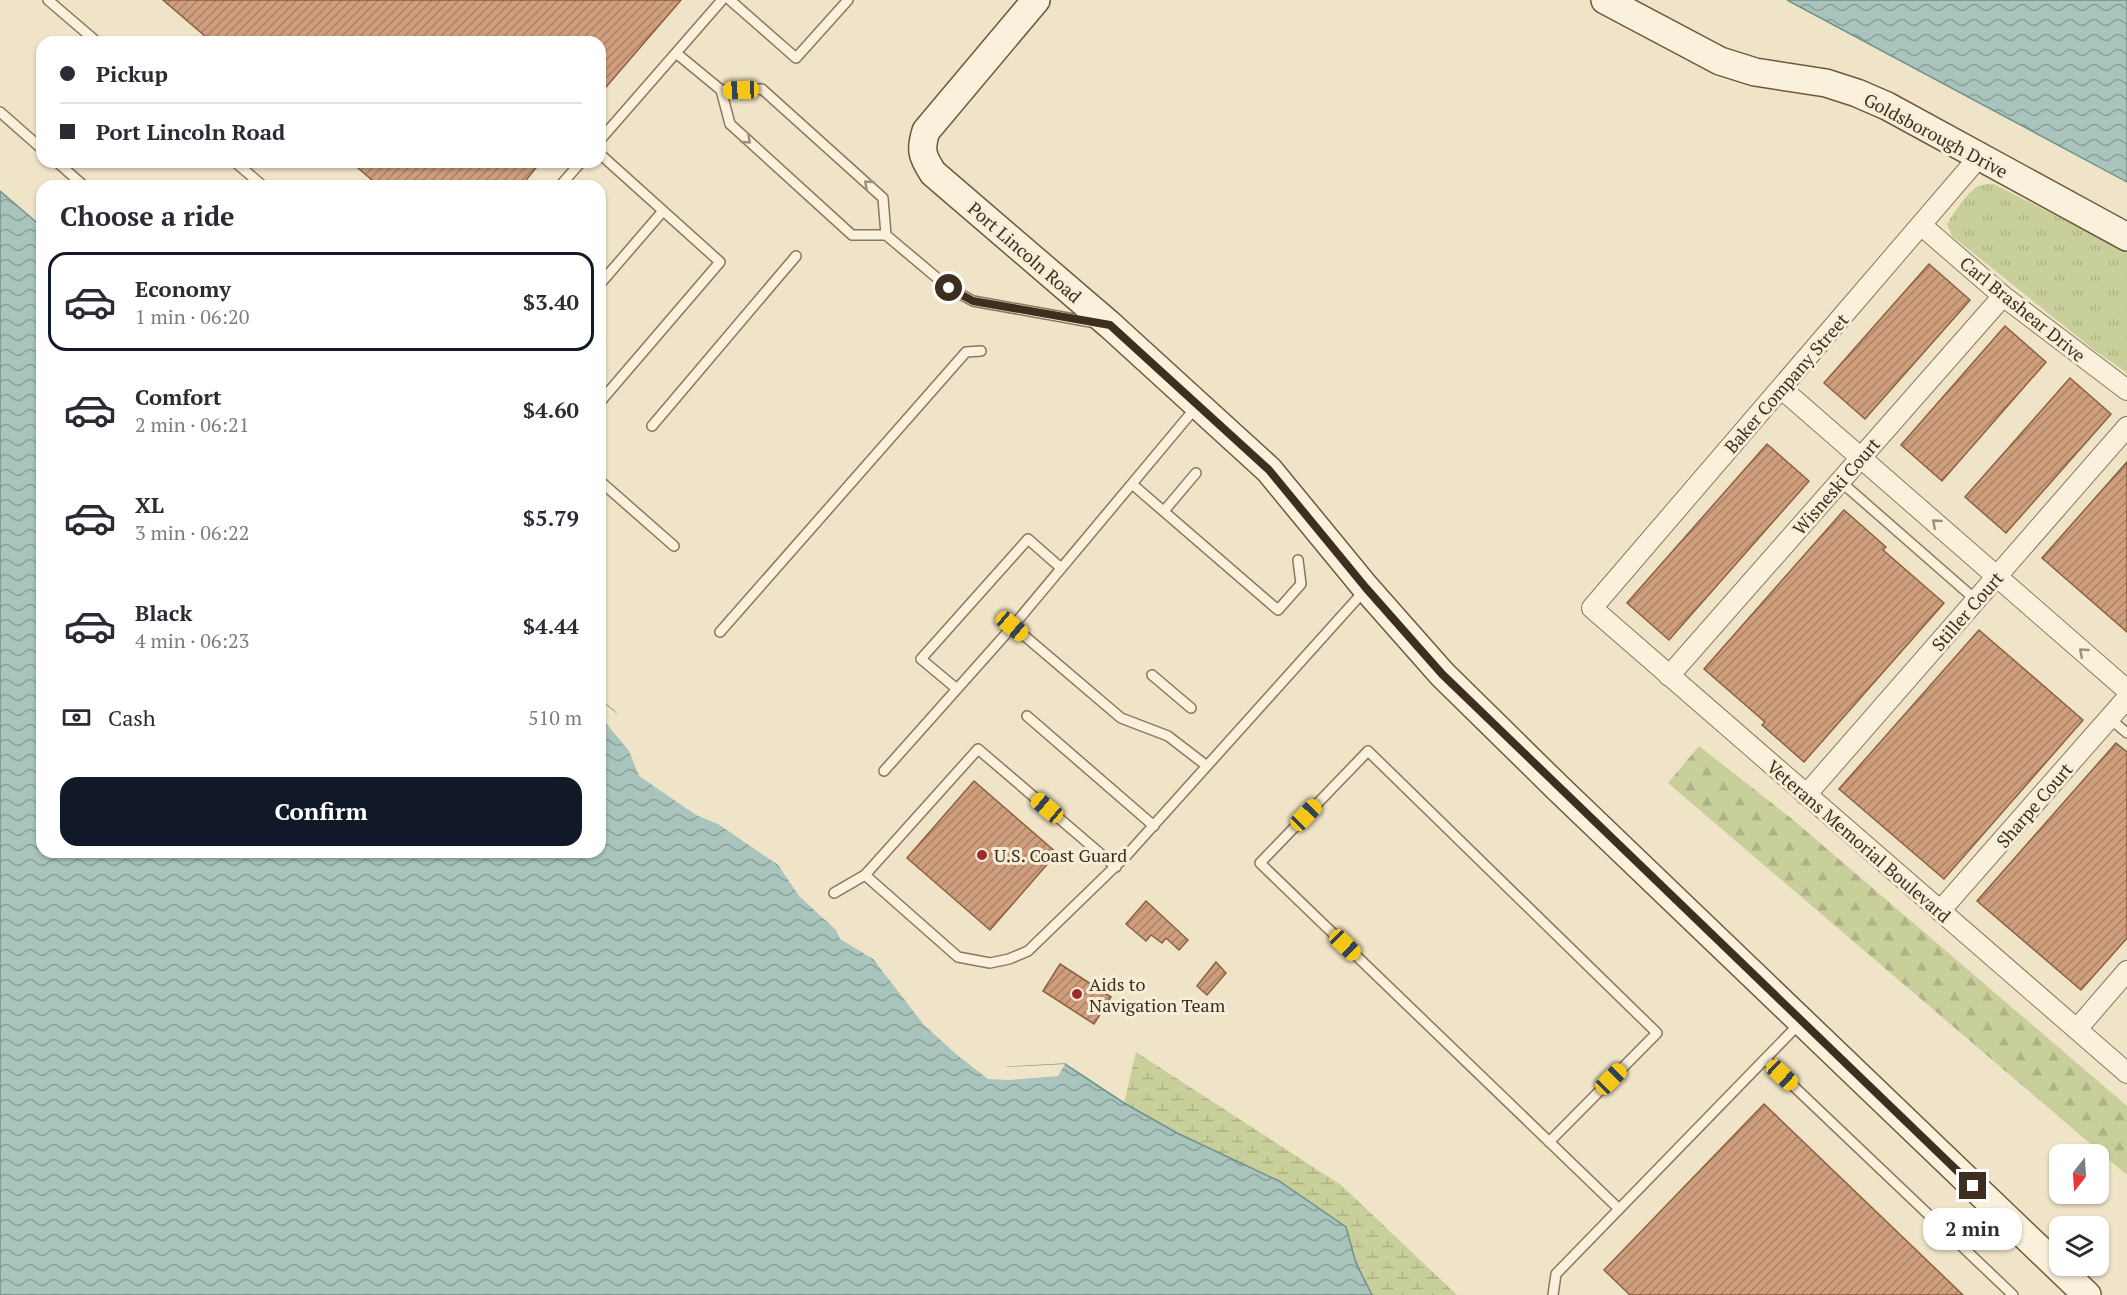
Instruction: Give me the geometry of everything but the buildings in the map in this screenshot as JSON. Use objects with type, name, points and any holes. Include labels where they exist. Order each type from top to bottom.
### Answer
[{"type":"street","name":"Port Lincoln Road","points":[[1036,0],[926,131],[921,146],[925,161],[933,173],[1110,325],[1269,470],[1366,588],[1442,674],[2087,1295]]},
{"type":"street","name":"Goldsborough Drive","points":[[1605,0],[1720,61],[1749,71],[1826,83],[1857,93],[1894,110],[2127,237]]},
{"type":"street","name":"Baker Company Street","points":[[1592,608],[1782,389],[1979,156]]},
{"type":"street","name":"Carl Brashear Drive","points":[[1921,225],[2003,296],[2127,390]]},
{"type":"street","name":"Wisneski Court","points":[[1669,676],[2003,296]]},
{"type":"street","points":[[1782,389],[2127,690]]},
{"type":"street","name":"Stiller Court","points":[[1806,795],[2127,427]]},
{"type":"street","name":"Veterans Memorial Boulevard","points":[[1592,608],[2127,1073]]},
{"type":"street","name":"Sharpe Court","points":[[1940,911],[2127,698]]},
{"type":"street","points":[[2077,1029],[2127,971]]},
{"type":"lane","points":[[48,0],[90,36]]},
{"type":"lane","points":[[606,133],[722,0]]},
{"type":"lane","points":[[730,0],[796,58],[848,0]]},
{"type":"lane","points":[[676,53],[721,90],[730,124],[852,235],[886,235],[949,288],[973,301],[1110,325]]},
{"type":"lane","points":[[721,90],[762,89],[883,198],[886,235]]},
{"type":"lane","points":[[0,112],[36,144]]},
{"type":"lane","points":[[606,159],[720,262],[606,395]]},
{"type":"lane","points":[[64,168],[77,180]]},
{"type":"lane","points":[[242,168],[256,180]]},
{"type":"lane","points":[[565,180],[576,168]]},
{"type":"lane","points":[[606,277],[663,211]]},
{"type":"lane","points":[[652,426],[796,256]]},
{"type":"lane","points":[[720,632],[966,352],[981,351]]},
{"type":"lane","points":[[884,771],[1012,626],[1199,404]]},
{"type":"lane","points":[[1164,511],[1197,473]]},
{"type":"lane","points":[[1840,482],[1976,600]]},
{"type":"lane","points":[[1132,484],[1278,610],[1301,584],[1298,560]]},
{"type":"lane","points":[[606,486],[674,546]]},
{"type":"lane","points":[[957,689],[921,659],[1028,539],[1061,568]]},
{"type":"lane","points":[[865,875],[958,957],[990,963],[1009,959],[1028,951],[1116,867],[1366,588]]},
{"type":"lane","points":[[1012,626],[1120,718],[1168,736],[1207,766]]},
{"type":"lane","points":[[1152,675],[1191,708]]},
{"type":"lane","points":[[1027,716],[1154,826]]},
{"type":"lane","points":[[2109,718],[2127,733]]},
{"type":"lane","points":[[834,893],[865,875],[978,749],[1116,867]]},
{"type":"lane","points":[[1549,1142],[1657,1033],[1368,751],[1260,863],[1549,1142],[1619,1209]]},
{"type":"lane","points":[[1553,1295],[1556,1274],[1801,1021]]},
{"type":"lane","points":[[1765,1059],[2013,1295]]},
{"type":"green space","points":[[1994,184],[2127,252],[2127,373],[2094,350],[1952,236],[1947,225],[1970,192],[1976,187]]},
{"type":"green space","points":[[1699,746],[1792,819],[2127,1106],[2127,1175],[2109,1160],[2109,1144],[2091,1144],[1668,783]]},
{"type":"green space","points":[[1136,1052],[1341,1185],[1457,1295],[1261,1295],[1065,1064],[1124,1103]]},
{"type":"water","points":[[1787,0],[2127,0],[2127,182]]},
{"type":"water","points":[[0,191],[36,222],[36,858],[606,858],[606,705],[614,711],[646,761],[737,825],[919,1005],[994,1068],[1065,1064],[1124,1103],[1177,1133],[1279,1181],[1346,1227],[1356,1263],[1372,1295],[0,1295]]},
{"type":"pier","points":[[606,705],[626,724],[648,759],[739,822],[780,856],[908,985],[922,1003],[995,1065],[1007,1067],[1065,1064],[1058,1076],[1009,1080],[988,1079],[924,1025],[873,959],[840,939],[836,930],[799,896],[778,865],[718,824],[696,815],[639,776],[629,751],[606,723]]},
{"type":"place","name":"U.S. Coast Guard","points":[[982,855]]},
{"type":"place","name":"Aids to Navigation Team","points":[[1077,994]]},
{"type":"route","points":[[949,288],[973,301],[1110,325],[1269,470],[1366,588],[1442,674],[1973,1186]]}]
